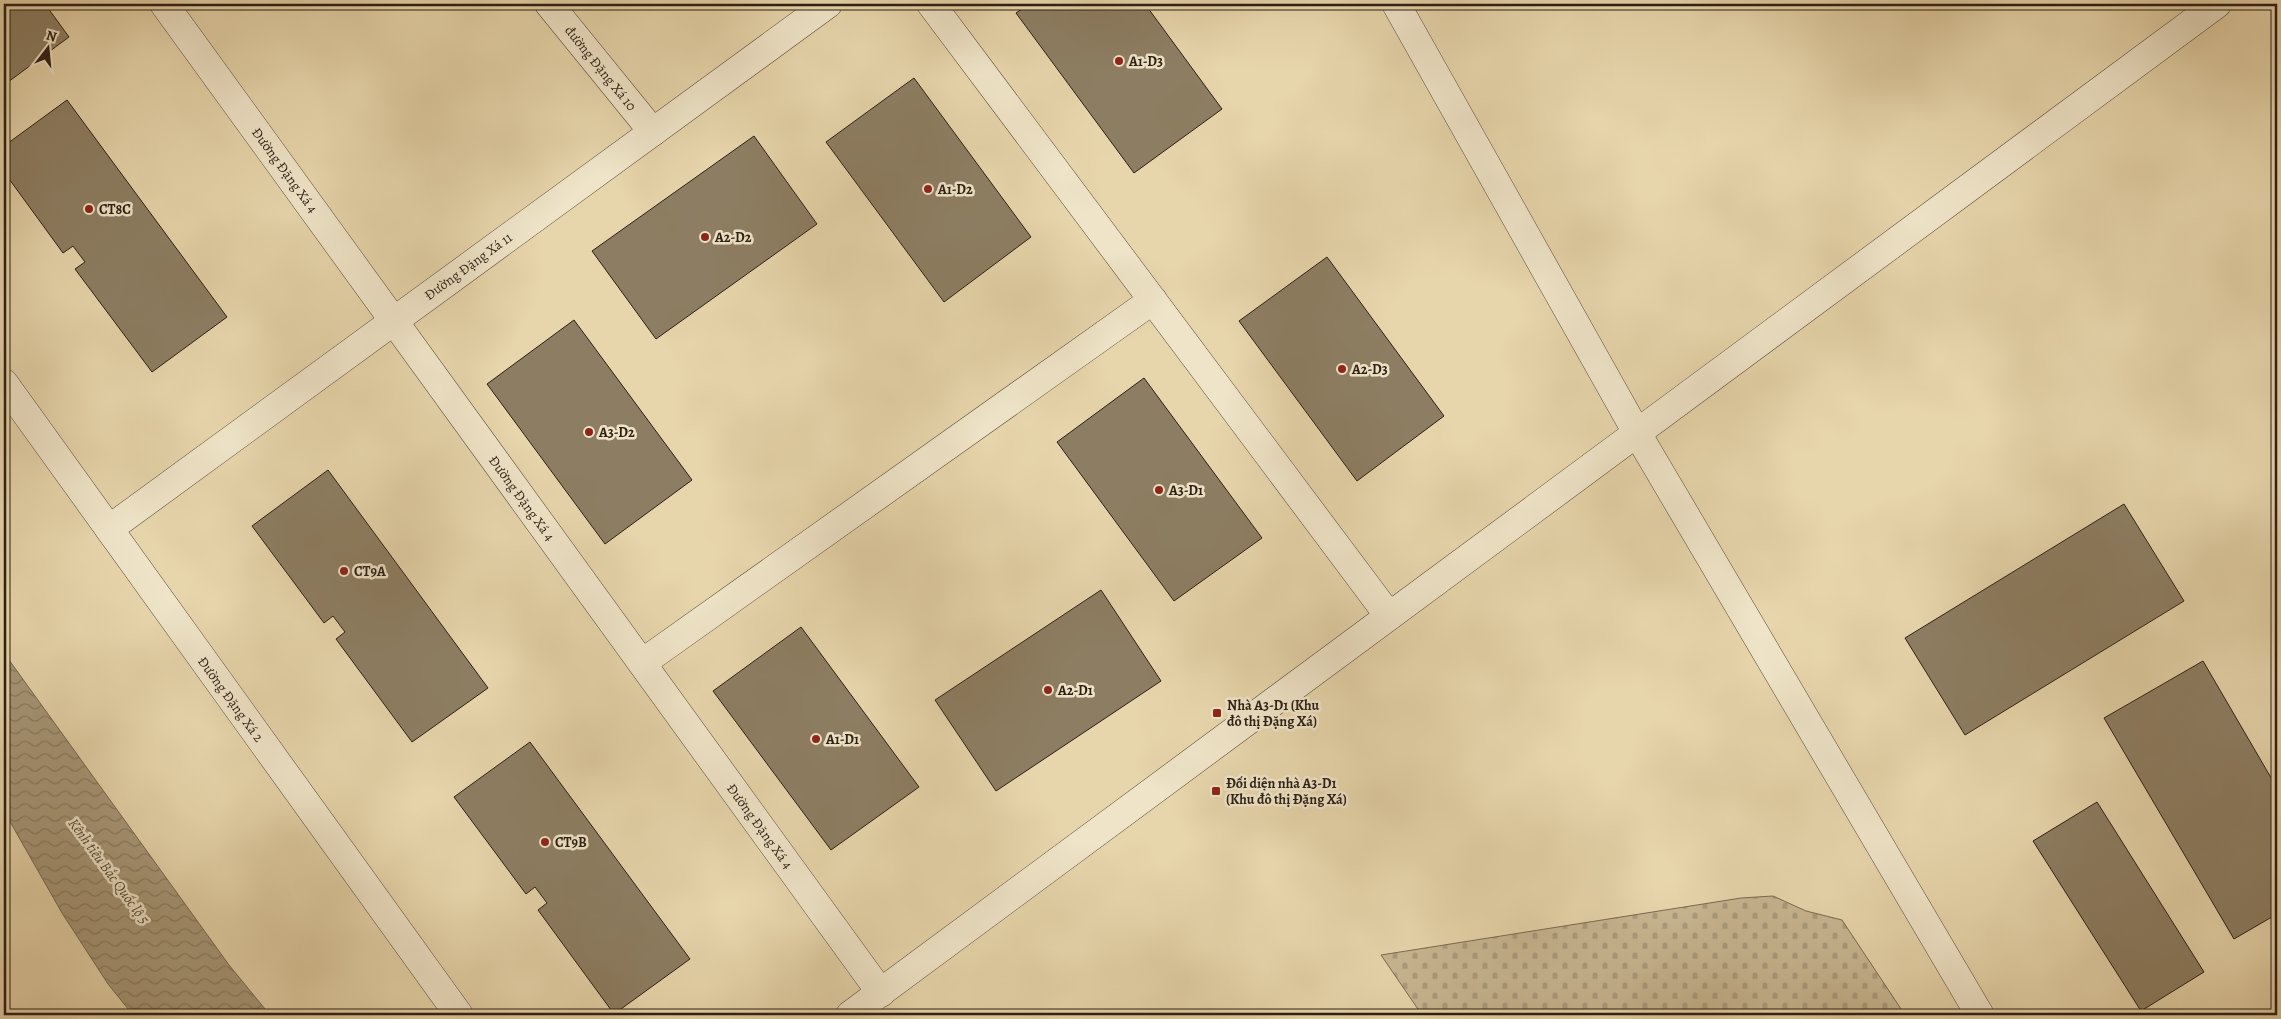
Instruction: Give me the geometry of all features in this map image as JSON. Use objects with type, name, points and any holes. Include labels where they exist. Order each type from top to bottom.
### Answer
[{"type":"street","name":"Đường Đặng Xá 4","points":[[164,4],[880,993]]},
{"type":"street","name":"đường Đặng Xá 10","points":[[549,4],[653,132]]},
{"type":"street","name":"Đường Đặng Xá 11","points":[[109,529],[828,4]]},
{"type":"street","points":[[931,4],[1389,616]]},
{"type":"street","points":[[1396,4],[1637,433],[1980,1015]]},
{"type":"street","points":[[850,1015],[2217,4]]},
{"type":"street","points":[[642,663],[1153,300]]},
{"type":"street","name":"Đường Đặng Xá 2","points":[[4,384],[459,1015]]},
{"type":"green space","points":[[1773,896],[1806,911],[1842,920],[1905,1015],[1422,1015],[1381,955],[1741,898]]},
{"type":"water","name":"Kênh tiêu Bắc Quốc lộ 5","points":[[4,653],[229,965],[270,1015],[133,1015],[108,984],[62,913],[4,811]]},
{"type":"building","points":[[4,4],[45,4],[69,37],[4,85]]},
{"type":"building","name":"A1-D3","points":[[1029,4],[1145,4],[1222,109],[1134,173],[1016,13]]},
{"type":"building","name":"A1-D2","points":[[914,78],[1031,237],[944,302],[826,142]]},
{"type":"building","name":"CT8C","points":[[67,100],[227,317],[152,372],[75,269],[85,262],[73,246],[63,253],[4,172],[4,146]]},
{"type":"building","name":"A2-D2","points":[[754,136],[817,224],[656,339],[592,251]]},
{"type":"building","name":"A2-D3","points":[[1327,257],[1444,416],[1357,481],[1239,321]]},
{"type":"building","name":"A3-D2","points":[[574,320],[692,480],[605,544],[487,384]]},
{"type":"building","name":"A3-D1","points":[[1144,378],[1262,538],[1174,601],[1057,442]]},
{"type":"building","name":"CT9A","points":[[328,470],[488,688],[412,742],[336,639],[345,632],[333,616],[324,623],[252,526]]},
{"type":"building","points":[[2124,504],[2184,601],[1965,735],[1905,638]]},
{"type":"building","name":"A2-D1","points":[[1101,590],[1161,681],[996,791],[935,700]]},
{"type":"building","name":"A1-D1","points":[[801,627],[919,787],[831,850],[713,691]]},
{"type":"building","points":[[2203,661],[2277,788],[2277,914],[2234,939],[2104,718]]},
{"type":"building","name":"CT9B","points":[[530,742],[690,959],[614,1014],[538,910],[547,903],[535,887],[526,894],[454,797]]},
{"type":"building","points":[[2097,802],[2204,972],[2141,1011],[2033,841]]},
{"type":"place","name":"A1-D3","points":[[1119,61]]},
{"type":"place","name":"A1-D2","points":[[928,189]]},
{"type":"place","name":"CT8C","points":[[89,209]]},
{"type":"place","name":"A2-D2","points":[[705,237]]},
{"type":"place","name":"A2-D3","points":[[1342,369]]},
{"type":"place","name":"A3-D2","points":[[589,432]]},
{"type":"place","name":"A3-D1","points":[[1159,490]]},
{"type":"place","name":"CT9A","points":[[344,571]]},
{"type":"place","name":"A2-D1","points":[[1048,690]]},
{"type":"place","name":"Nhà A3-D1 (Khu đô thị Đặng Xá)","points":[[1217,713]]},
{"type":"place","name":"A1-D1","points":[[816,739]]},
{"type":"place","name":"Đối diện nhà A3-D1 (Khu đô thị Đặng Xá)","points":[[1216,791]]},
{"type":"place","name":"CT9B","points":[[545,842]]}]
